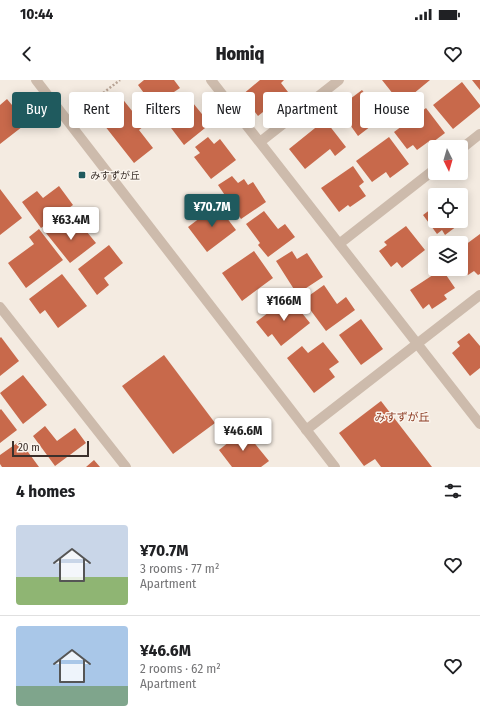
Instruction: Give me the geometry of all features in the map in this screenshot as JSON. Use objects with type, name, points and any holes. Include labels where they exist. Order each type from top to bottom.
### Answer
[{"type":"street","points":[[36,80],[335,467]]},
{"type":"street","points":[[211,80],[480,424]]},
{"type":"street","points":[[260,142],[339,80]]},
{"type":"street","points":[[468,143],[480,134]]},
{"type":"street","points":[[339,244],[428,174]]},
{"type":"street","points":[[306,430],[480,295]]},
{"type":"street","points":[[0,308],[126,467]]},
{"type":"path","points":[[67,120],[120,80]]},
{"type":"building","points":[[144,80],[174,80],[180,88],[174,92],[143,92],[138,85]]},
{"type":"building","points":[[260,80],[284,80],[281,83],[288,92],[263,92],[263,112],[258,116],[255,112],[255,92],[246,92]]},
{"type":"building","points":[[382,80],[430,80],[416,92],[392,92]]},
{"type":"building","points":[[472,80],[480,80],[480,90]]},
{"type":"building","points":[[462,82],[480,107],[453,129],[433,105]]},
{"type":"building","points":[[362,90],[364,92],[360,92],[360,128],[368,128],[358,136],[352,128],[352,98]]},
{"type":"building","points":[[7,99],[12,105],[12,128],[21,128],[0,144],[0,105]]},
{"type":"building","points":[[124,101],[132,111],[132,128],[142,128],[139,130],[153,148],[134,163],[106,128],[124,128]]},
{"type":"building","points":[[194,104],[202,114],[202,128],[205,128],[184,145],[171,128],[194,128]]},
{"type":"building","points":[[426,108],[445,133],[436,140],[428,140],[428,142],[417,150],[413,145],[407,149],[394,132],[399,128],[424,128],[424,110]]},
{"type":"building","points":[[315,128],[331,128],[346,147],[335,156],[330,149],[305,169],[289,149]]},
{"type":"building","points":[[208,137],[214,144],[220,139],[236,160],[211,179],[194,157],[200,153],[195,147]]},
{"type":"building","points":[[389,137],[409,164],[390,178],[386,172],[372,182],[356,161]]},
{"type":"building","points":[[353,166],[364,182],[359,186],[366,196],[350,207],[348,205],[339,212],[321,188]]},
{"type":"building","points":[[232,176],[238,183],[244,179],[248,185],[253,182],[266,202],[241,219],[218,185]]},
{"type":"building","points":[[59,186],[73,205],[41,228],[22,202],[37,191],[43,198]]},
{"type":"building","points":[[0,189],[22,218],[0,235]]},
{"type":"building","points":[[217,205],[236,230],[207,252],[188,227]]},
{"type":"building","points":[[264,211],[278,229],[285,224],[295,237],[268,257],[258,245],[260,243],[246,224]]},
{"type":"building","points":[[428,211],[428,222],[423,215]]},
{"type":"building","points":[[63,220],[73,233],[82,226],[96,243],[70,263],[46,233]]},
{"type":"building","points":[[406,226],[425,250],[402,268],[397,262],[391,267],[379,251],[387,245],[384,242]]},
{"type":"building","points":[[433,228],[454,228],[445,235],[442,230],[437,234]]},
{"type":"building","points":[[39,229],[63,260],[26,288],[8,263],[34,244],[29,237]]},
{"type":"building","points":[[480,234],[480,274],[478,275],[474,271],[468,275],[468,243]]},
{"type":"building","points":[[109,245],[123,263],[104,278],[109,285],[97,295],[78,269]]},
{"type":"building","points":[[254,251],[273,278],[242,301],[222,273]]},
{"type":"building","points":[[292,251],[297,259],[307,253],[323,277],[297,294],[276,261]]},
{"type":"building","points":[[62,274],[87,306],[58,328],[45,310],[40,314],[29,299]]},
{"type":"building","points":[[431,276],[447,276],[455,288],[444,295],[447,299],[432,309],[429,304],[423,309],[410,290]]},
{"type":"building","points":[[324,285],[337,304],[346,297],[355,310],[326,331],[303,300]]},
{"type":"building","points":[[289,297],[310,323],[281,346],[272,334],[268,337],[256,322]]},
{"type":"building","points":[[361,319],[383,349],[361,365],[339,335]]},
{"type":"building","points":[[469,333],[480,346],[480,368],[470,376],[452,353],[460,346],[457,342]]},
{"type":"building","points":[[1,337],[19,361],[0,376],[0,338]]},
{"type":"building","points":[[323,342],[339,362],[329,369],[335,377],[314,393],[287,358],[302,346],[308,353]]},
{"type":"building","points":[[164,355],[215,423],[173,454],[122,386]]},
{"type":"building","points":[[23,375],[47,405],[23,424],[0,393]]},
{"type":"building","points":[[381,401],[432,467],[381,467],[375,459],[364,466],[339,433]]},
{"type":"building","points":[[1,409],[17,430],[0,443],[0,410]]},
{"type":"building","points":[[45,426],[57,441],[75,428],[86,443],[55,466],[33,436]]},
{"type":"building","points":[[244,430],[269,461],[261,467],[232,467],[219,450]]},
{"type":"building","points":[[20,441],[39,467],[2,467],[0,464],[0,455]]},
{"type":"building","points":[[94,460],[100,467],[86,467]]},
{"type":"place","name":"みすずが丘","points":[[82,175]]},
{"type":"district","name":"みすずが丘","points":[[402,417]]}]
